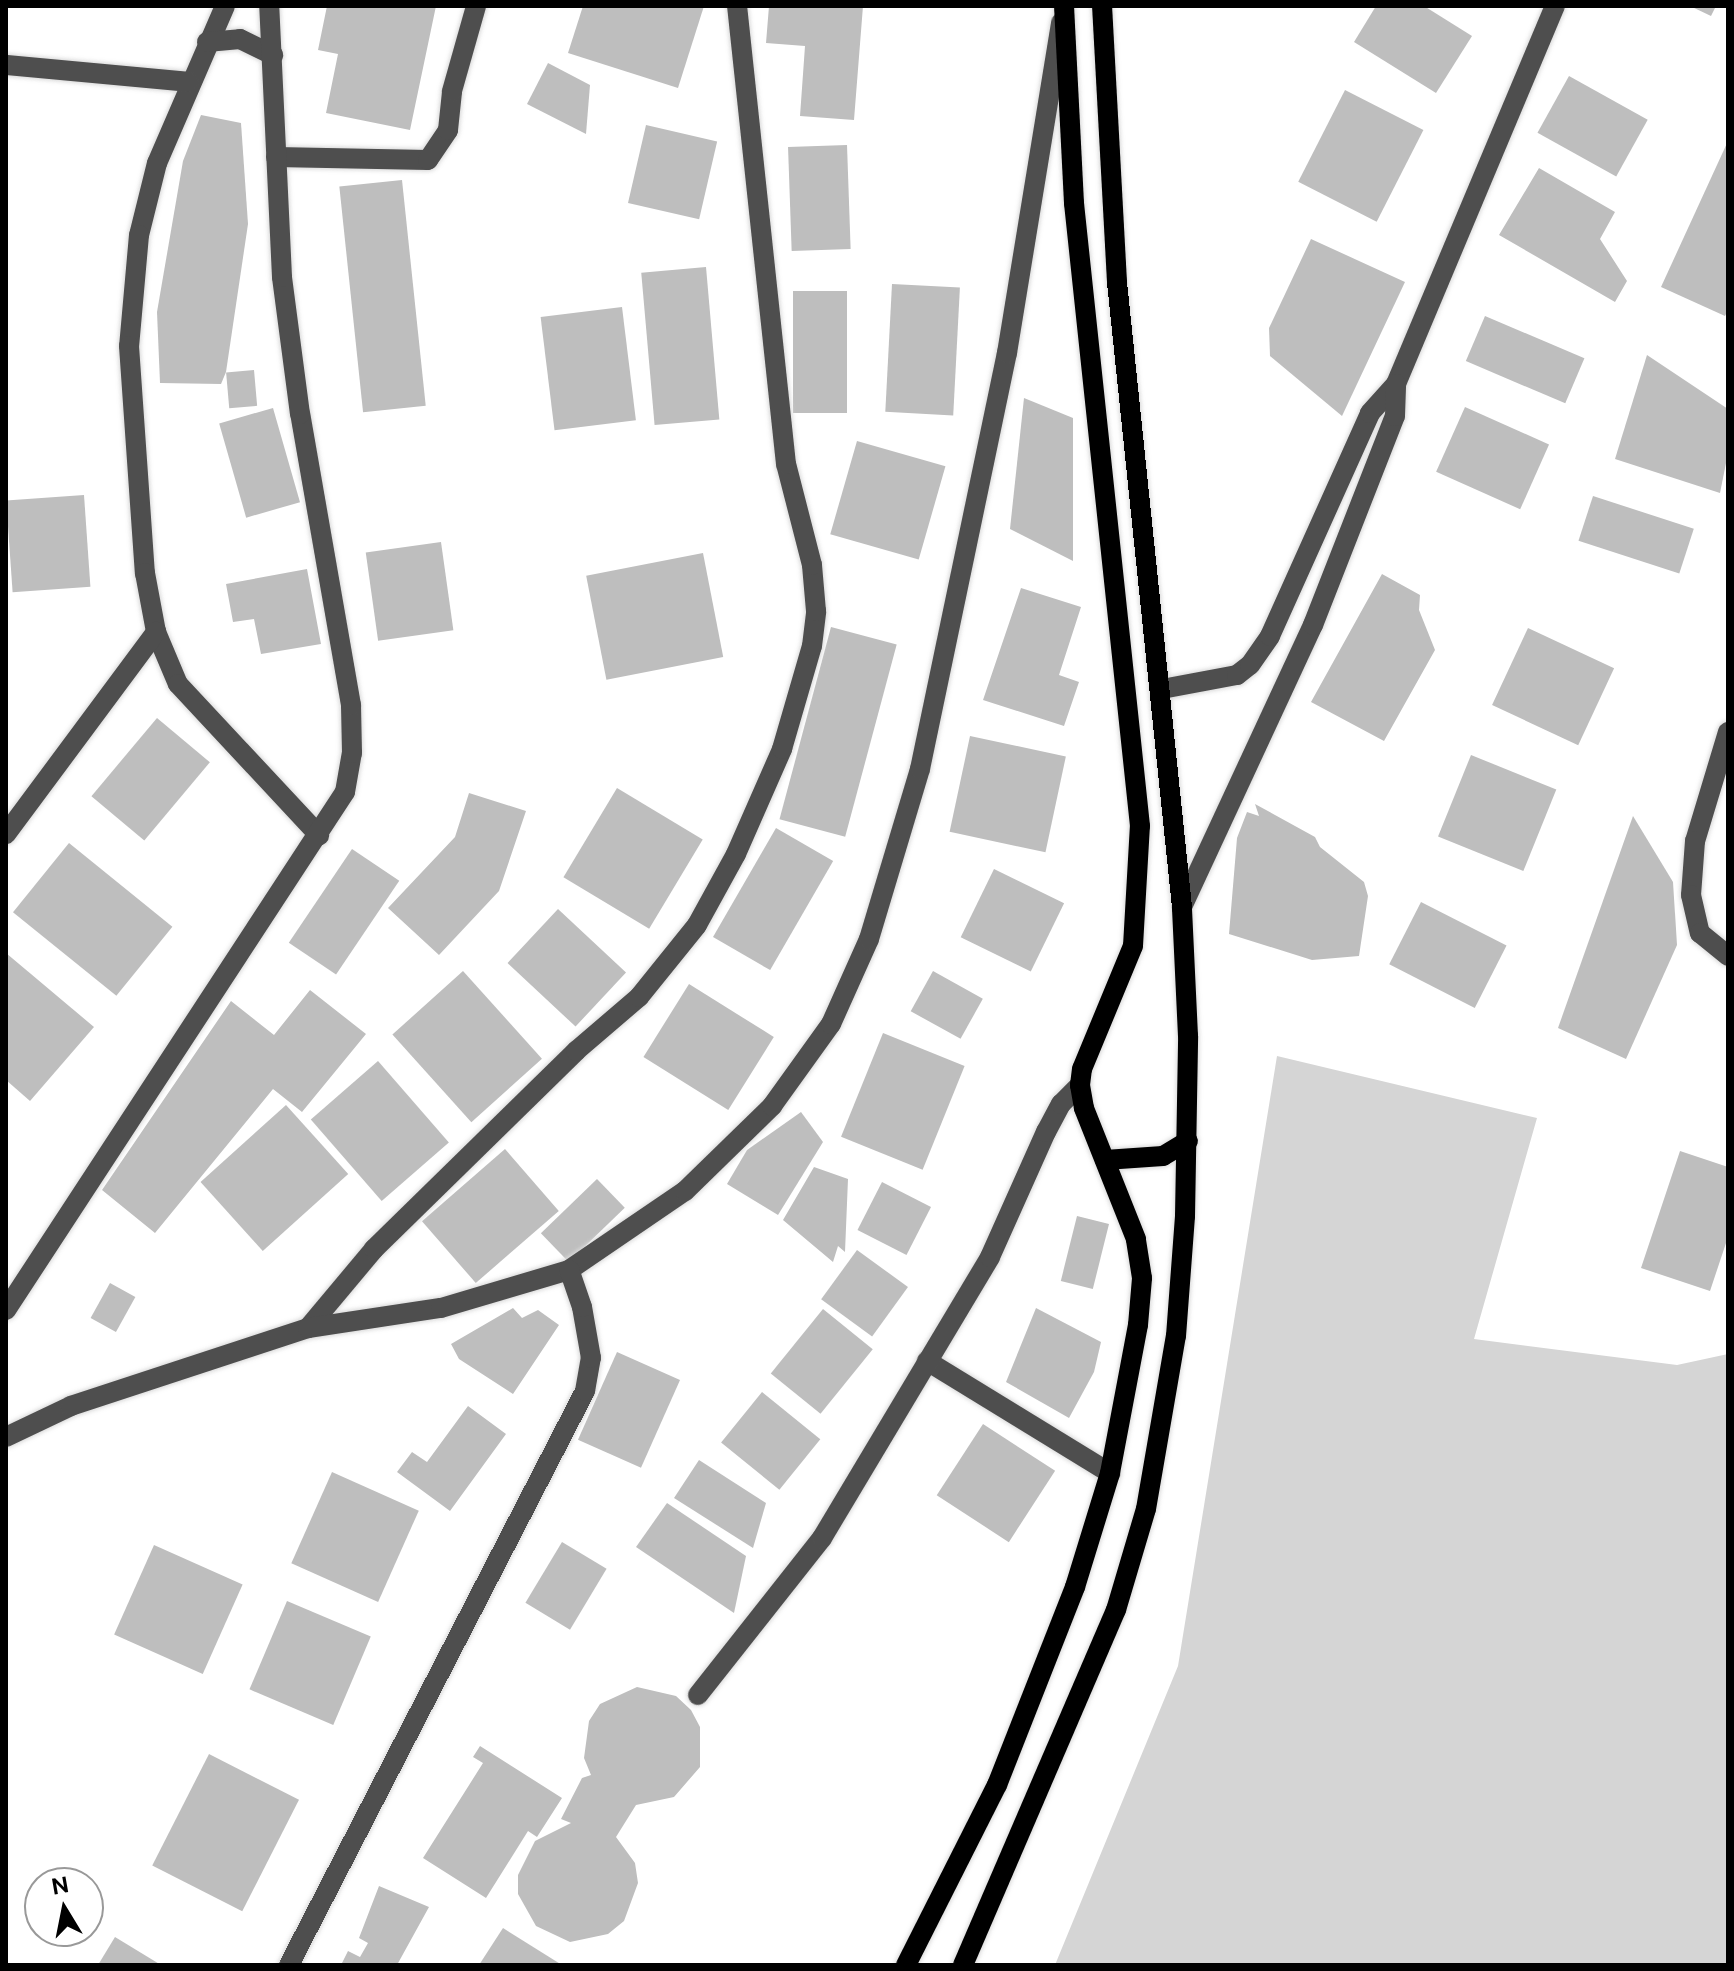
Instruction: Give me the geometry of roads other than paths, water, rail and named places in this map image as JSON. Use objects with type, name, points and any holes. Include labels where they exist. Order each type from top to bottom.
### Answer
[{"type":"main road","points":[[906,1965],[1003,1771],[1075,1587],[1110,1473],[1138,1325],[1142,1278],[1129,1211],[1105,1160],[1080,1085],[1082,1069],[1133,946],[1140,826],[1074,203],[1064,6]]},
{"type":"main road","points":[[963,1965],[1116,1610],[1146,1509],[1176,1336],[1188,1141],[1182,907],[1162,689],[1117,282],[1102,6]]},
{"type":"main road","points":[[1105,1160],[1163,1156],[1188,1141]]},
{"type":"street","points":[[225,6],[188,82],[157,163],[139,235],[129,346],[145,573],[156,632],[178,684],[319,835]]},
{"type":"street","points":[[6,1310],[78,1192],[345,792],[352,753],[351,705],[300,414],[282,277],[269,6]]},
{"type":"street","points":[[276,157],[428,160],[448,130],[452,91],[476,6]]},
{"type":"street","points":[[308,1328],[374,1249],[576,1051],[639,997],[697,925],[736,854],[782,749],[812,646],[816,611],[812,565],[786,464],[737,6]]},
{"type":"street","points":[[6,1437],[71,1406],[308,1328],[441,1308],[569,1270],[685,1191],[772,1106],[831,1024],[869,939],[920,769],[1007,353],[1064,6]]},
{"type":"street","points":[[1162,689],[1237,675],[1250,665],[1270,636],[1370,413],[1396,384],[1555,6]]},
{"type":"street","points":[[207,42],[240,39],[273,55]]},
{"type":"street","points":[[6,65],[188,82]]},
{"type":"street","points":[[1182,907],[1313,625],[1395,416],[1396,384]]},
{"type":"street","points":[[6,834],[156,632]]},
{"type":"street","points":[[1728,732],[1695,841],[1691,895],[1700,933],[1728,956]]},
{"type":"street","points":[[698,1695],[822,1538],[990,1257],[1061,1104],[1080,1085]]},
{"type":"street","points":[[289,1965],[585,1391],[591,1358],[582,1307],[569,1270]]},
{"type":"street","points":[[927,1361],[1110,1473]]}]
